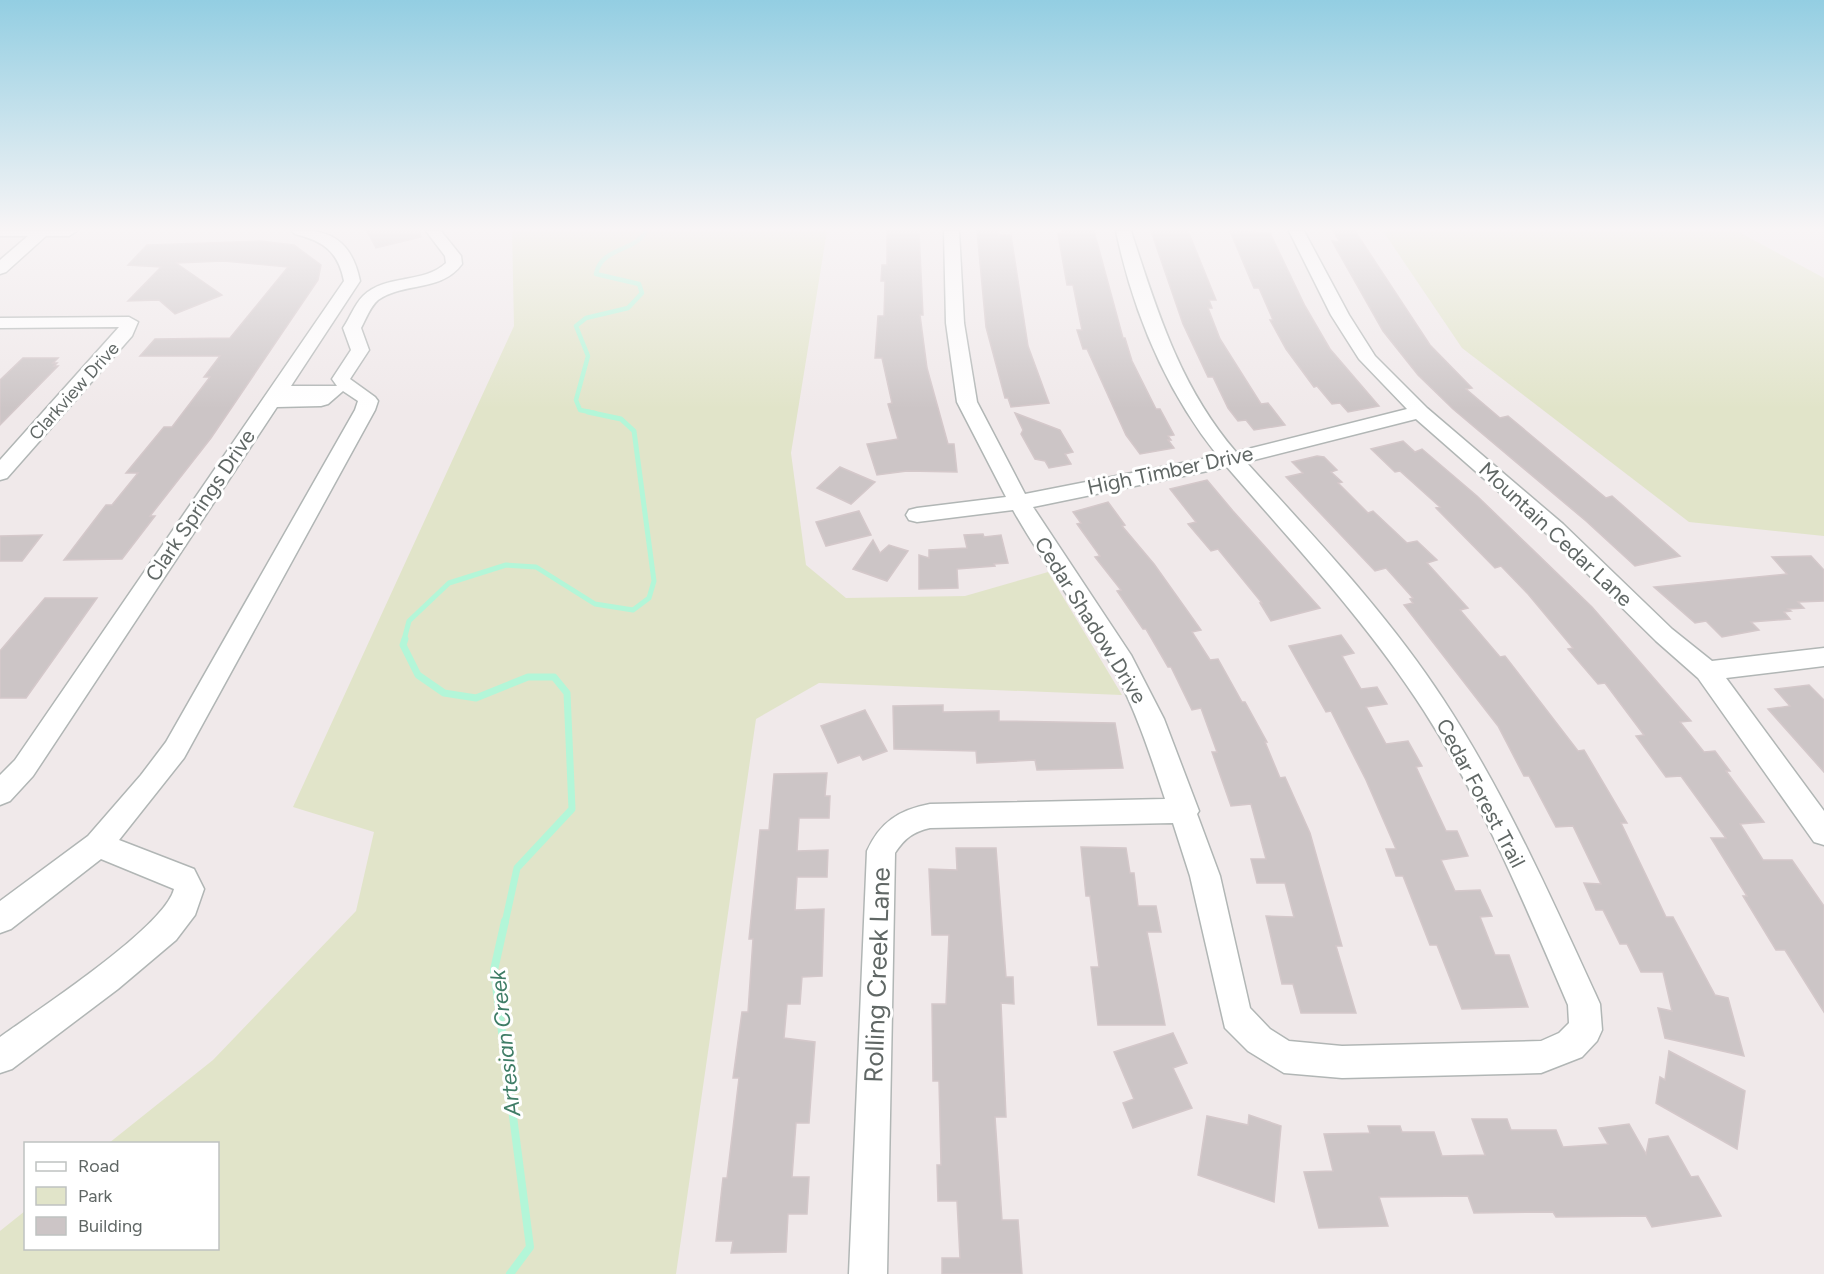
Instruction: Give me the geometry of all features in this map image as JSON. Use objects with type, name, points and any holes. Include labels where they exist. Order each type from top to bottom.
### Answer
[{"type":"street","name":"Clark Springs Drive","points":[[0,793],[24,768],[346,290]]},
{"type":"street","points":[[340,389],[342,376],[360,350],[352,334],[352,328],[370,299],[389,290]]},
{"type":"street","name":"Cedar Shadow Drive","points":[[953,290],[955,323],[968,402],[1018,501],[1042,542],[1122,662],[1151,719],[1185,811],[1205,876],[1236,1017],[1259,1040]]},
{"type":"street","name":"Cedar Forest Trail","points":[[1143,290],[1164,355],[1192,407],[1228,458],[1282,515],[1354,598],[1406,664],[1457,739],[1504,828],[1584,1004],[1586,1030],[1570,1045],[1541,1057],[1342,1062],[1284,1057],[1259,1040]]},
{"type":"street","name":"Mountain Cedar Lane","points":[[1327,290],[1368,359],[1419,412],[1555,529],[1664,635],[1707,671],[1824,833]]},
{"type":"street","name":"Clarkview Drive","points":[[0,323],[129,322],[126,332],[2,469]]},
{"type":"street","points":[[0,919],[98,845],[151,783],[174,750],[368,401],[364,394],[340,389],[321,400],[273,397]]},
{"type":"street","name":"High Timber Drive","points":[[917,515],[1018,501],[1162,474],[1419,412]]},
{"type":"street","points":[[1707,671],[1824,657]]},
{"type":"street","name":"Rolling Creek Lane","points":[[868,1274],[881,851],[892,831],[908,820],[930,816],[1147,814],[1185,811]]},
{"type":"street","points":[[0,1057],[115,971],[165,930],[185,905],[189,889],[184,878],[98,845]]},
{"type":"green space","points":[[513,290],[817,290],[791,453],[806,565],[846,598],[965,596],[1048,572],[1122,695],[819,683],[756,719],[676,1274],[0,1274],[0,1231],[24,1212],[24,1250],[219,1250],[219,1142],[110,1142],[213,1060],[356,911],[374,832],[293,807],[514,326]]},
{"type":"green space","points":[[1423,290],[1824,290],[1824,536],[1689,522],[1462,348]]},
{"type":"building","points":[[138,290],[215,290],[222,295],[175,314],[159,300],[128,301]]},
{"type":"building","points":[[269,290],[311,290],[211,438],[150,516],[155,516],[122,559],[64,560],[106,505],[112,505],[138,473],[126,473],[164,427],[172,427],[210,377],[204,377],[220,356],[140,356],[155,339],[230,338]]},
{"type":"building","points":[[885,290],[922,290],[923,315],[920,315],[927,368],[948,444],[954,444],[957,472],[907,471],[877,475],[867,444],[898,439],[888,404],[892,403],[882,358],[875,358],[878,316],[884,316]]},
{"type":"building","points":[[983,290],[1019,290],[1028,346],[1049,403],[1011,407],[1008,398],[1005,398],[986,327]]},
{"type":"building","points":[[1074,290],[1110,290],[1132,361],[1156,409],[1160,409],[1174,435],[1168,436],[1171,440],[1168,440],[1174,448],[1140,454],[1126,435],[1087,349],[1083,349],[1077,330],[1082,330]]},
{"type":"building","points":[[1171,290],[1212,290],[1216,300],[1209,300],[1212,308],[1208,308],[1220,339],[1261,404],[1268,403],[1285,425],[1254,430],[1246,420],[1238,421],[1228,408],[1213,377],[1208,377],[1183,324]]},
{"type":"building","points":[[1260,290],[1298,290],[1330,349],[1379,406],[1348,412],[1340,403],[1332,404],[1317,386],[1314,387],[1286,349],[1270,320],[1273,320]]},
{"type":"building","points":[[1360,290],[1394,290],[1430,345],[1472,388],[1466,389],[1500,418],[1508,416],[1606,498],[1612,496],[1680,556],[1635,566],[1586,521],[1453,409],[1418,375],[1383,331]]},
{"type":"building","points":[[23,358],[58,358],[53,363],[57,363],[54,366],[58,366],[0,425],[0,380]]},
{"type":"building","points":[[1015,413],[1060,430],[1073,452],[1065,454],[1071,464],[1049,468],[1045,461],[1035,459],[1021,434],[1023,430]]},
{"type":"building","points":[[1403,441],[1415,452],[1422,449],[1477,496],[1592,607],[1691,721],[1680,722],[1704,752],[1715,751],[1730,771],[1726,771],[1764,822],[1740,824],[1763,860],[1792,860],[1824,906],[1824,1012],[1785,950],[1776,950],[1743,896],[1747,896],[1711,838],[1726,838],[1681,776],[1666,777],[1636,736],[1644,735],[1605,683],[1598,684],[1568,649],[1573,648],[1528,594],[1501,566],[1495,568],[1436,508],[1440,507],[1400,471],[1395,472],[1371,449]]},
{"type":"building","points":[[1317,456],[1324,457],[1337,470],[1331,472],[1342,482],[1338,483],[1368,513],[1373,511],[1407,543],[1417,541],[1437,560],[1427,563],[1468,608],[1460,610],[1500,657],[1505,656],[1578,751],[1584,750],[1627,823],[1621,823],[1666,917],[1673,917],[1715,995],[1728,998],[1744,1056],[1665,1038],[1658,1008],[1672,1011],[1663,972],[1641,972],[1627,944],[1620,944],[1603,910],[1596,910],[1584,883],[1601,884],[1573,826],[1556,827],[1529,776],[1524,776],[1498,726],[1404,605],[1413,603],[1410,599],[1413,598],[1386,568],[1375,571],[1286,477],[1303,473],[1292,462]]},
{"type":"building","points":[[840,467],[875,482],[851,504],[817,488]]},
{"type":"building","points":[[1207,480],[1320,608],[1271,621],[1260,603],[1262,603],[1218,549],[1211,551],[1188,524],[1196,522],[1170,489]]},
{"type":"building","points":[[1108,502],[1125,525],[1122,526],[1154,564],[1201,630],[1192,632],[1210,660],[1218,659],[1267,742],[1265,742],[1280,778],[1285,777],[1310,833],[1342,946],[1336,946],[1356,1013],[1301,1013],[1293,984],[1282,984],[1266,916],[1294,917],[1285,883],[1257,883],[1251,859],[1266,859],[1251,804],[1231,806],[1212,752],[1217,752],[1201,708],[1192,710],[1171,667],[1168,667],[1146,629],[1143,629],[1117,591],[1121,590],[1095,557],[1100,556],[1077,524],[1081,523],[1073,512]]},
{"type":"building","points":[[859,511],[871,535],[826,546],[816,522]]},
{"type":"building","points":[[983,534],[984,537],[1001,535],[1008,563],[957,569],[958,588],[919,589],[919,555],[929,558],[929,550],[967,548],[964,535]]},
{"type":"building","points":[[42,535],[22,561],[0,561],[0,536]]},
{"type":"building","points":[[873,540],[880,553],[889,545],[908,551],[887,581],[853,569]]},
{"type":"building","points":[[1811,556],[1824,570],[1824,601],[1798,602],[1804,608],[1788,609],[1791,611],[1784,612],[1790,619],[1751,622],[1759,630],[1722,637],[1706,621],[1695,623],[1654,587],[1787,574],[1772,557]]},
{"type":"building","points":[[45,598],[97,598],[26,698],[0,698],[0,651]]},
{"type":"building","points":[[1341,635],[1354,653],[1342,656],[1361,689],[1377,687],[1387,704],[1366,707],[1386,744],[1408,741],[1422,766],[1416,767],[1446,831],[1457,831],[1468,856],[1441,860],[1455,891],[1480,890],[1492,916],[1480,917],[1495,955],[1509,955],[1528,1007],[1462,1009],[1437,945],[1430,945],[1403,876],[1396,876],[1386,849],[1396,849],[1366,780],[1331,711],[1326,712],[1289,646]]},
{"type":"building","points":[[1809,685],[1824,700],[1824,772],[1768,709],[1790,706],[1775,689]]},
{"type":"building","points":[[943,705],[943,712],[999,711],[999,721],[1115,723],[1123,768],[1037,770],[1035,760],[977,763],[976,751],[894,749],[893,706]]},
{"type":"building","points":[[865,710],[887,751],[863,760],[860,755],[838,763],[821,726]]},
{"type":"building","points":[[827,773],[825,796],[830,796],[829,818],[799,818],[797,851],[828,850],[827,877],[797,877],[795,910],[824,909],[822,976],[802,977],[800,1004],[787,1004],[784,1038],[815,1042],[809,1123],[796,1123],[792,1177],[809,1177],[807,1214],[788,1214],[786,1252],[731,1253],[733,1241],[716,1241],[723,1178],[727,1178],[739,1078],[733,1078],[742,1012],[748,1012],[753,939],[749,939],[760,830],[769,830],[774,774]]},
{"type":"building","points":[[1081,847],[1126,848],[1130,873],[1134,873],[1138,906],[1156,906],[1161,932],[1147,932],[1165,1025],[1098,1025],[1091,967],[1099,967],[1090,896],[1086,896]]},
{"type":"building","points":[[956,848],[996,848],[1006,977],[1013,977],[1014,1004],[1001,1003],[1006,1117],[995,1117],[1002,1220],[1018,1220],[1022,1274],[942,1274],[942,1258],[960,1258],[957,1201],[938,1201],[937,1165],[941,1165],[939,1081],[933,1081],[932,1004],[946,1004],[949,935],[932,935],[929,869],[957,870]]},
{"type":"building","points":[[1173,1033],[1187,1063],[1173,1068],[1192,1108],[1133,1128],[1123,1103],[1134,1099],[1114,1052]]},
{"type":"building","points":[[1669,1051],[1745,1091],[1737,1149],[1656,1103],[1660,1077],[1665,1080]]},
{"type":"building","points":[[1249,1115],[1281,1126],[1274,1202],[1198,1175],[1207,1116],[1248,1125]]},
{"type":"building","points":[[1472,1119],[1507,1119],[1511,1130],[1556,1130],[1563,1147],[1608,1144],[1599,1128],[1629,1124],[1646,1154],[1649,1139],[1668,1136],[1691,1177],[1698,1176],[1721,1216],[1652,1227],[1646,1216],[1556,1217],[1553,1212],[1474,1213],[1468,1196],[1379,1197],[1388,1226],[1319,1228],[1304,1172],[1333,1171],[1324,1134],[1370,1133],[1368,1126],[1400,1126],[1402,1132],[1434,1132],[1442,1156],[1485,1155]]},
{"type":"waterway","name":"Artesian Creek","points":[[595,413],[580,410],[576,400],[588,356],[576,326],[586,318],[628,308],[642,293],[641,290]]},
{"type":"waterway","name":"Artesian Creek","points":[[404,640],[409,621],[449,583],[506,565],[536,567],[595,604],[633,610],[649,598],[654,581],[634,431],[621,419],[588,412]]},
{"type":"waterway","name":"Artesian Creek","points":[[405,639],[403,645],[418,675],[444,693],[476,698],[528,677],[554,677],[567,693],[572,809],[517,868],[505,923]]},
{"type":"waterway","name":"Artesian Creek","points":[[505,921],[494,970],[530,1247],[510,1274]]}]
